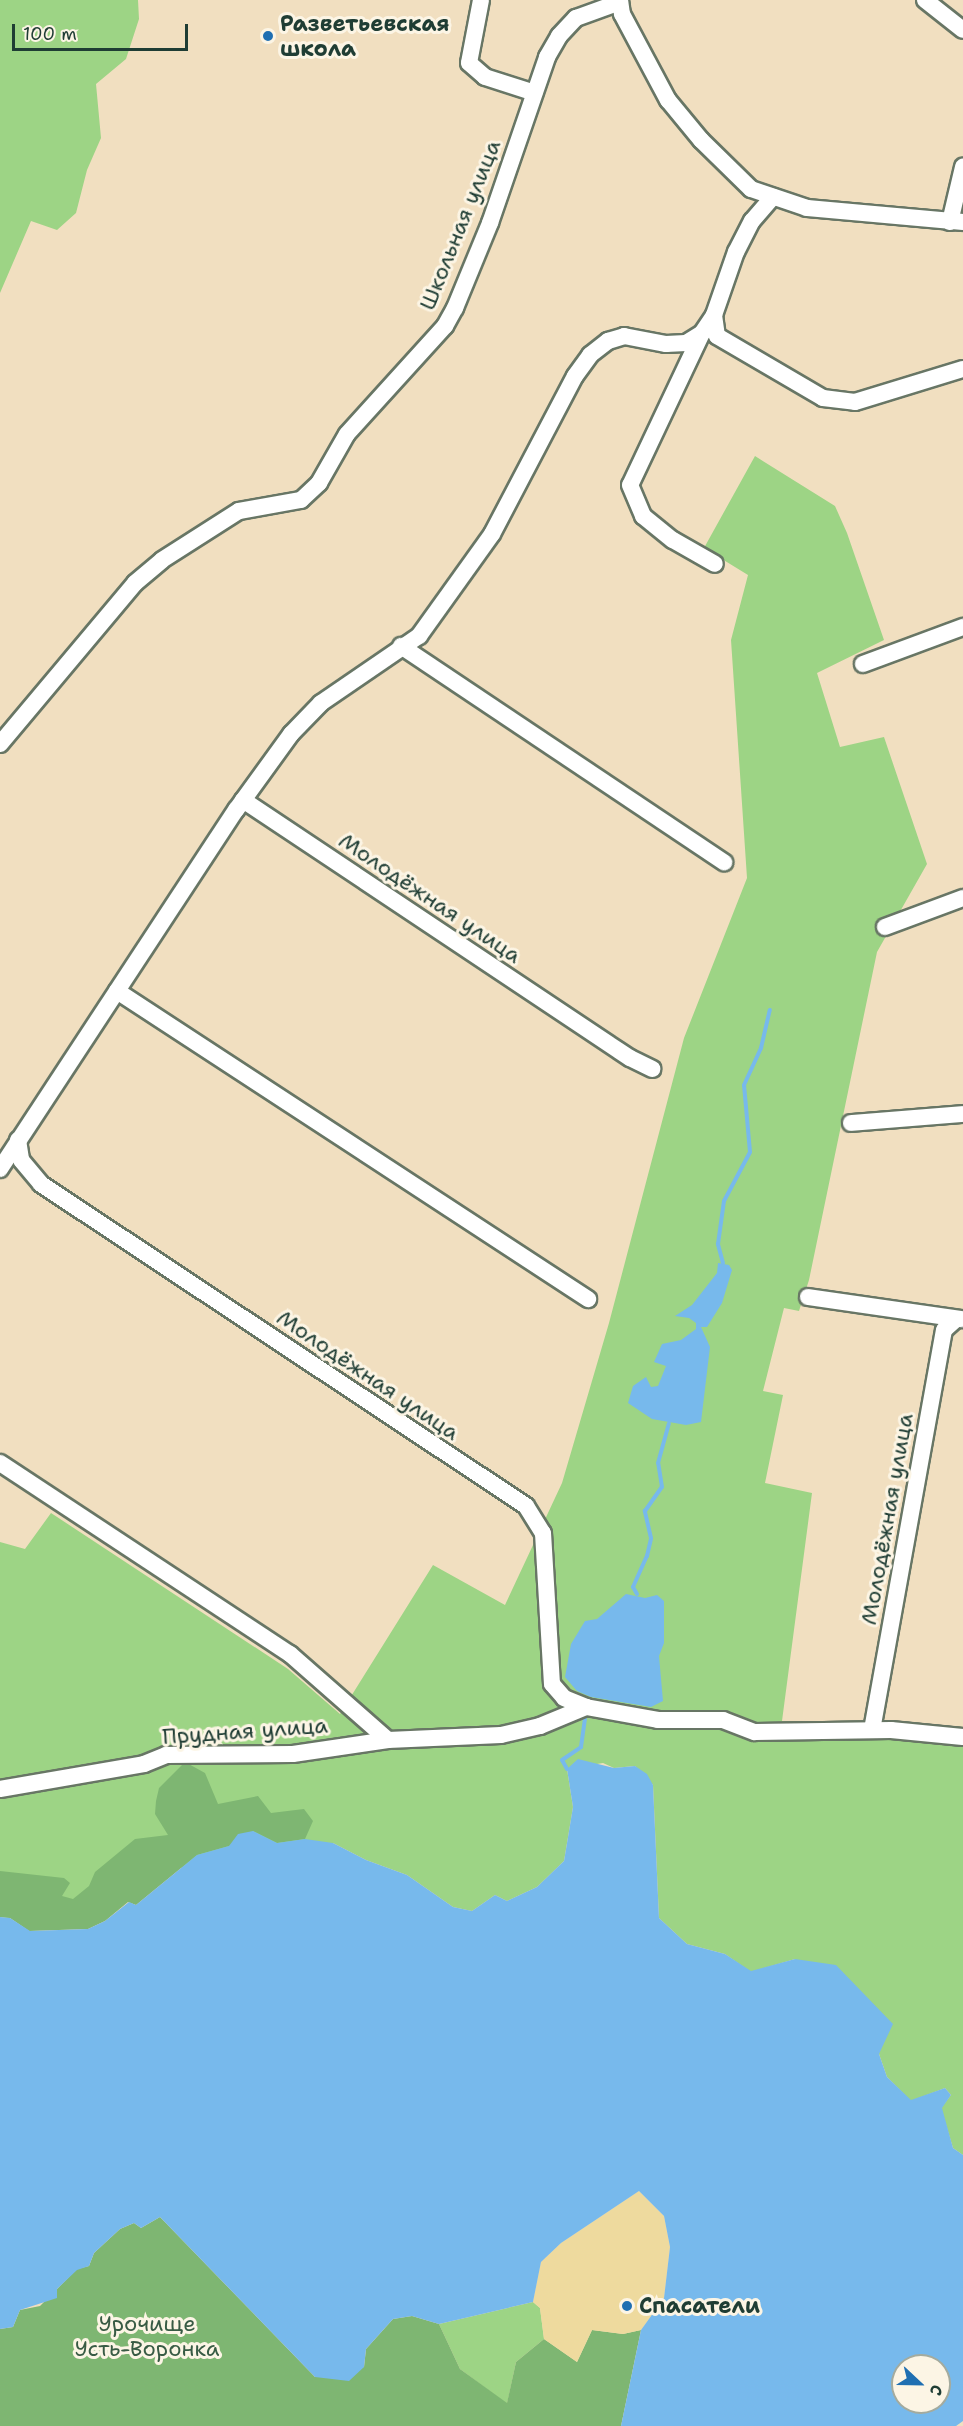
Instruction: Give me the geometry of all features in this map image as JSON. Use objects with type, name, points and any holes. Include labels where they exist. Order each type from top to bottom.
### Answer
[{"type":"street","points":[[481,0],[469,63],[485,77],[535,93]]},
{"type":"street","points":[[925,0],[963,30]]},
{"type":"street","points":[[620,1],[622,14],[668,100],[701,140],[751,189],[807,208],[959,224],[963,166]]},
{"type":"street","name":"Школьная улица","points":[[0,744],[135,583],[162,560],[239,511],[301,500],[319,483],[347,434],[445,326],[455,308],[547,57],[559,36],[576,18],[620,1]]},
{"type":"street","points":[[715,564],[673,540],[643,516],[630,485],[702,333],[714,315],[736,252],[752,222],[773,197]]},
{"type":"street","points":[[714,315],[717,336],[823,398],[855,402],[963,369]]},
{"type":"street","points":[[0,1169],[243,800],[291,734],[321,703],[401,646],[419,636],[492,534],[575,376],[590,355],[608,341],[624,336],[666,344],[686,343],[702,333]]},
{"type":"street","points":[[862,664],[963,627]]},
{"type":"street","points":[[401,646],[724,862]]},
{"type":"street","name":"Молодёжная улица","points":[[243,800],[630,1058],[653,1069]]},
{"type":"street","points":[[885,927],[963,898]]},
{"type":"street","points":[[117,991],[588,1299]]},
{"type":"street","points":[[851,1123],[963,1114]]},
{"type":"street","name":"Молодёжная улица","points":[[18,1140],[21,1160],[41,1184],[526,1506],[543,1533],[552,1684],[564,1698],[586,1707],[658,1720],[723,1720],[754,1732],[872,1730],[963,1737]]},
{"type":"street","name":"Молодёжная улица","points":[[808,1297],[959,1319]]},
{"type":"street","name":"Молодёжная улица","points":[[872,1730],[944,1330],[959,1319]]},
{"type":"street","points":[[0,1463],[290,1654],[388,1740],[501,1735],[540,1726],[586,1707]]},
{"type":"street","name":"Прудная улица","points":[[0,1789],[144,1764],[166,1755],[293,1754],[388,1740]]},
{"type":"green space","points":[[0,0],[138,0],[139,19],[126,59],[96,84],[101,138],[87,170],[76,213],[57,230],[31,221],[0,293]]},
{"type":"green space","points":[[755,456],[835,506],[847,533],[884,640],[817,673],[840,747],[884,737],[927,864],[877,952],[809,1280],[799,1311],[784,1308],[763,1391],[783,1395],[765,1483],[812,1493],[782,1721],[865,1721],[865,1735],[963,1736],[963,2155],[953,2148],[941,2108],[951,2095],[945,2088],[911,2101],[887,2077],[879,2054],[795,1959],[751,1972],[725,1954],[687,1944],[659,1918],[653,1785],[635,1766],[614,1768],[603,1763],[567,1769],[573,1807],[564,1861],[537,1887],[507,1901],[495,1895],[472,1911],[453,1907],[407,1875],[366,1860],[333,1843],[179,1868],[10,1918],[0,1917],[0,1542],[25,1549],[51,1513],[288,1669],[340,1714],[433,1565],[505,1605],[562,1483],[609,1323],[684,1038],[747,878],[731,640],[748,575],[704,548]]},
{"type":"green space","points":[[185,1762],[205,1773],[218,1804],[258,1796],[271,1813],[304,1809],[313,1821],[305,1839],[277,1843],[253,1831],[229,1846],[197,1855],[136,1905],[128,1902],[105,1921],[88,1929],[29,1931],[10,1918],[0,1917],[0,1871],[64,1878],[70,1883],[62,1896],[73,1899],[89,1886],[95,1872],[135,1839],[168,1835],[155,1814],[159,1788]]},
{"type":"green space","name":"Урочище Усть-Воронка","points":[[160,2217],[315,2377],[364,2367],[366,2349],[393,2319],[412,2316],[439,2324],[460,2369],[507,2403],[516,2362],[544,2339],[577,2362],[592,2330],[623,2334],[641,2330],[621,2426],[0,2426],[0,2329],[13,2327],[20,2310],[40,2306],[77,2269],[89,2266],[94,2253],[120,2229],[134,2223],[141,2228]]},
{"type":"green space","points":[[533,2302],[540,2308],[544,2339],[516,2362],[507,2404],[460,2369],[439,2324]]},
{"type":"sand","points":[[639,2191],[664,2216],[670,2247],[664,2298],[641,2330],[623,2334],[592,2330],[577,2362],[544,2339],[540,2308],[533,2302],[541,2262],[561,2243]]},
{"type":"water","points":[[718,1263],[729,1265],[732,1270],[722,1303],[707,1327],[701,1327],[710,1347],[701,1422],[686,1425],[652,1419],[628,1403],[633,1386],[646,1377],[651,1387],[658,1386],[666,1366],[654,1362],[662,1344],[681,1340],[696,1329],[696,1323],[689,1318],[675,1316],[692,1305],[717,1273]]},
{"type":"water","points":[[626,1594],[645,1598],[657,1595],[664,1601],[664,1643],[659,1656],[663,1701],[651,1707],[591,1697],[577,1691],[565,1677],[571,1644],[585,1621],[597,1619]]},
{"type":"water","points":[[578,1759],[614,1768],[635,1766],[647,1774],[653,1785],[659,1918],[687,1944],[725,1954],[751,1971],[795,1959],[836,1965],[893,2024],[879,2054],[887,2077],[911,2100],[945,2088],[951,2095],[942,2108],[953,2148],[963,2155],[963,2421],[956,2426],[621,2426],[641,2330],[664,2298],[670,2247],[664,2216],[639,2191],[561,2243],[541,2262],[533,2302],[439,2324],[412,2316],[393,2319],[366,2349],[364,2367],[349,2381],[315,2377],[160,2217],[141,2228],[134,2223],[120,2229],[94,2253],[89,2266],[77,2270],[57,2289],[57,2298],[20,2310],[13,2327],[0,2329],[0,1917],[10,1918],[30,1931],[88,1929],[105,1921],[129,1902],[136,1905],[197,1855],[229,1846],[238,1834],[253,1831],[277,1843],[305,1839],[333,1843],[366,1860],[407,1875],[453,1907],[472,1911],[495,1895],[507,1901],[537,1887],[564,1861],[573,1807],[567,1769]]},
{"type":"waterway","points":[[723,1263],[718,1244],[724,1201],[750,1152],[744,1085],[761,1048],[770,1010]]},
{"type":"waterway","points":[[637,1594],[633,1587],[647,1556],[651,1538],[645,1511],[662,1487],[658,1463],[669,1423]]},
{"type":"waterway","points":[[567,1769],[562,1760],[581,1747],[586,1712]]},
{"type":"place","name":"Разветьевская школа","points":[[268,36]]},
{"type":"place","name":"Спасатели","points":[[627,2306]]}]
